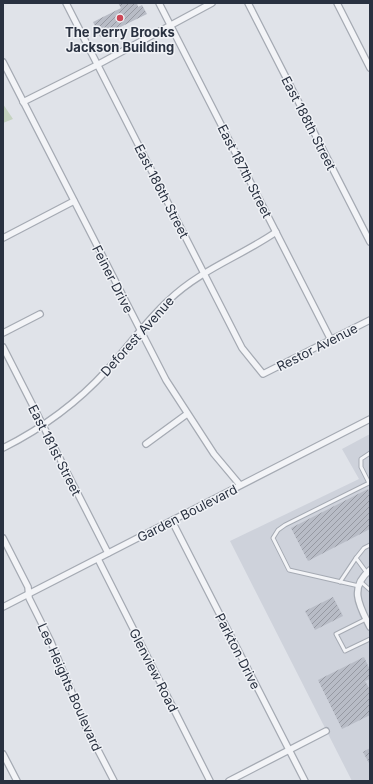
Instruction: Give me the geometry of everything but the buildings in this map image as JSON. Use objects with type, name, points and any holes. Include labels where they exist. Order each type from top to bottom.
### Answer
[{"type":"street","name":"East 186th Street","points":[[66,3],[242,348],[263,374]]},
{"type":"street","name":"East 187th Street","points":[[159,3],[331,340]]},
{"type":"street","points":[[23,102],[97,65],[212,3]]},
{"type":"street","name":"East 188th Street","points":[[248,3],[370,242]]},
{"type":"street","points":[[337,3],[370,68]]},
{"type":"street","name":"Feiner Drive","points":[[3,62],[139,330],[166,380],[214,454],[240,485]]},
{"type":"street","points":[[3,238],[74,201]]},
{"type":"street","name":"Deforest Avenue","points":[[3,448],[42,426],[91,386],[107,370],[139,330],[169,299],[203,273],[276,232]]},
{"type":"street","points":[[3,333],[40,314]]},
{"type":"street","name":"Restor Avenue","points":[[263,374],[370,320]]},
{"type":"street","name":"East 181st Street","points":[[3,347],[108,554]]},
{"type":"street","points":[[146,444],[187,414]]},
{"type":"street","name":"Garden Boulevard","points":[[3,607],[370,419]]},
{"type":"street","name":"Parkton Drive","points":[[172,521],[304,781]]},
{"type":"street","name":"Lee Heights Boulevard","points":[[3,538],[28,587],[29,598],[51,642],[86,727],[114,781]]},
{"type":"street","name":"Glenview Road","points":[[98,559],[210,781]]},
{"type":"street","points":[[368,572],[356,593],[359,605],[370,628]]},
{"type":"street","points":[[229,781],[326,731]]},
{"type":"street","points":[[3,754],[17,781]]},
{"type":"lane","points":[[370,453],[361,459],[361,467],[369,484],[285,525],[278,530],[273,538],[289,570],[340,582],[360,584],[370,590]]},
{"type":"lane","points":[[340,582],[364,548],[370,545]]},
{"type":"lane","points":[[356,558],[368,572]]},
{"type":"lane","points":[[366,619],[336,634],[345,651],[370,639]]},
{"type":"shaded area","points":[[370,434],[370,781],[352,781],[230,541],[359,479],[342,449]]},
{"type":"green space","points":[[3,104],[13,119],[3,123]]},
{"type":"place","name":"The Perry Brooks Jackson Building","points":[[120,18]]}]
